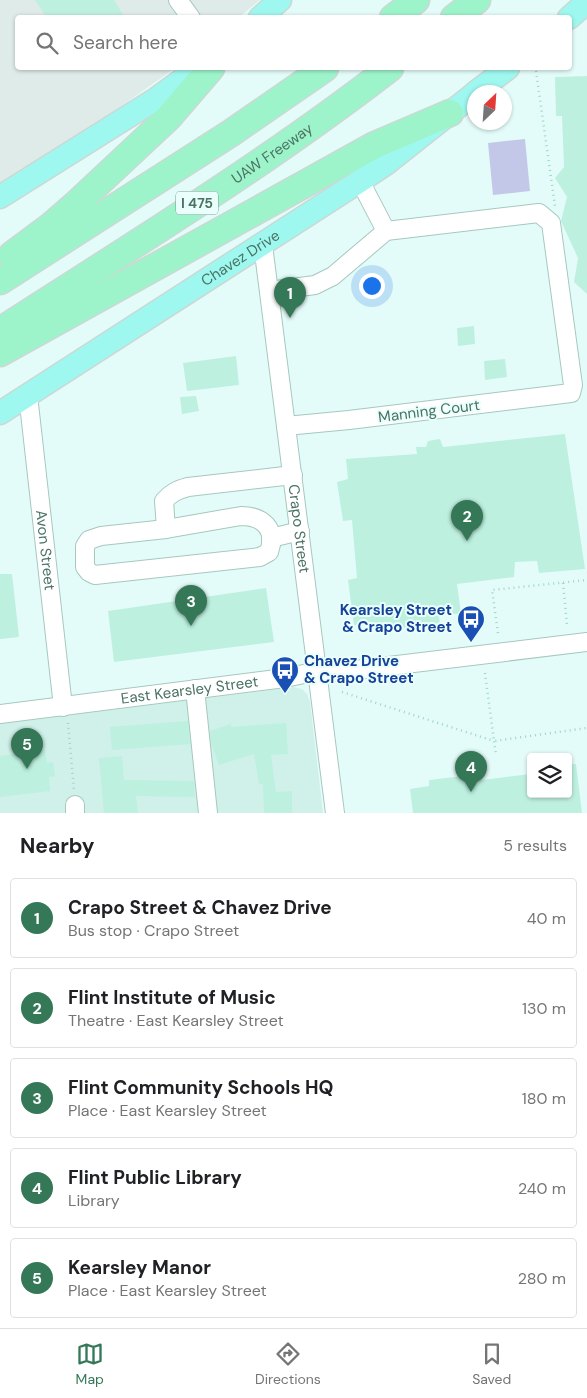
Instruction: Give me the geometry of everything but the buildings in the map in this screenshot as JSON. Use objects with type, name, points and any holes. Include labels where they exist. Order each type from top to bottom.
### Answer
[{"type":"highway","points":[[397,15],[416,0]]},
{"type":"highway","points":[[458,15],[477,0]]},
{"type":"highway","points":[[0,264],[52,226],[75,205],[168,118],[209,70]]},
{"type":"highway","name":"I 475","points":[[0,282],[231,133],[322,70]]},
{"type":"highway","name":"UAW Freeway","points":[[0,331],[278,150],[387,70]]},
{"type":"highway","points":[[0,353],[375,145],[450,113]]},
{"type":"main road","points":[[263,15],[280,0]]},
{"type":"main road","points":[[572,15],[587,2]]},
{"type":"main road","points":[[0,197],[156,99],[195,70]]},
{"type":"main road","name":"Chavez Drive","points":[[486,85],[505,70]]},
{"type":"main road","name":"Chavez Drive","points":[[0,413],[263,245],[387,163],[467,99]]},
{"type":"street","points":[[178,0],[189,15]]},
{"type":"street","points":[[360,181],[386,231]]},
{"type":"street","points":[[269,291],[315,285],[333,276],[386,231],[539,213],[553,216]]},
{"type":"street","name":"Manning Court","points":[[286,426],[570,393],[573,385],[553,216]]},
{"type":"street","name":"Crapo Street","points":[[263,245],[335,813]]},
{"type":"street","name":"Avon Street","points":[[28,395],[66,715]]},
{"type":"street","points":[[166,529],[164,502],[179,489],[293,475]]},
{"type":"street","points":[[241,516],[252,516],[263,521],[268,526],[271,538],[269,552],[260,557],[95,575],[85,567],[85,546],[89,540],[101,536],[166,529],[241,516]]},
{"type":"street","points":[[271,538],[300,531]]},
{"type":"street","name":"East Kearsley Street","points":[[0,714],[66,715],[195,689],[285,678],[318,671],[340,672],[587,642]]},
{"type":"street","points":[[195,689],[208,813]]},
{"type":"path","points":[[536,72],[553,216]]},
{"type":"path","points":[[498,633],[492,590],[587,580]]},
{"type":"path","points":[[563,583],[567,625]]},
{"type":"path","points":[[486,673],[496,755]]},
{"type":"path","points":[[342,692],[494,741],[587,728]]},
{"type":"path","points":[[66,715],[75,803]]},
{"type":"shaded area","points":[[0,0],[260,0],[241,15],[15,15],[15,70],[172,70],[113,112],[0,185]]},
{"type":"shaded area","points":[[525,139],[530,191],[493,195],[488,143]]},
{"type":"shaded area","points":[[294,687],[302,689],[307,694],[310,702],[323,813],[0,813],[0,724]]},
{"type":"place","name":"Crapo Street & Chavez Drive","points":[[290,318]]},
{"type":"place","name":"Flint Institute of Music","points":[[467,541]]},
{"type":"place","name":"Flint Community Schools HQ","points":[[191,626]]},
{"type":"place","name":"Kearsley Street & Crapo Street","points":[[471,643]]},
{"type":"place","name":"Chavez Drive & Crapo Street","points":[[285,694]]},
{"type":"place","name":"Kearsley Manor","points":[[27,769]]},
{"type":"place","name":"Flint Public Library","points":[[471,792]]}]
